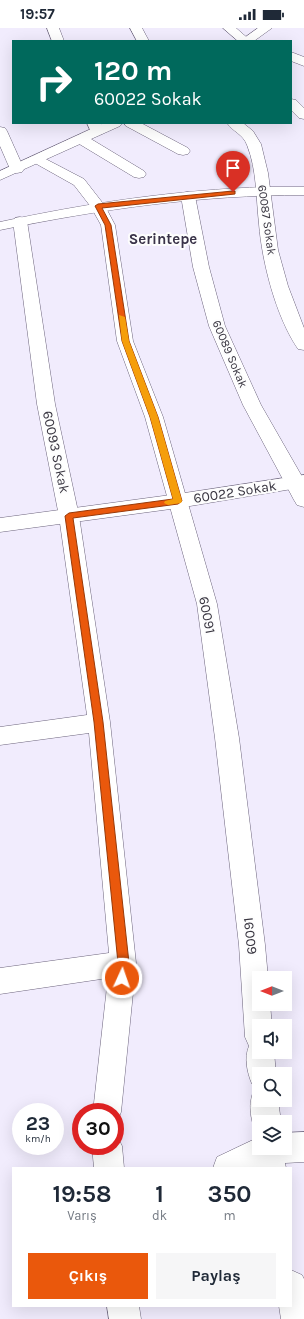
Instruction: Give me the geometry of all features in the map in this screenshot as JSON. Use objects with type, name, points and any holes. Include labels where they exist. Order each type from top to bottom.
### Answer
[{"type":"street","points":[[53,28],[58,40]]},
{"type":"street","points":[[136,28],[142,40]]},
{"type":"street","points":[[229,28],[245,40]]},
{"type":"street","points":[[248,40],[266,28]]},
{"type":"street","points":[[292,56],[304,62]]},
{"type":"street","points":[[292,104],[304,116]]},
{"type":"street","points":[[0,176],[81,139],[95,127],[110,124]]},
{"type":"street","points":[[133,124],[183,151]]},
{"type":"street","name":"60087 Sokak","points":[[235,124],[248,134],[258,157],[270,250],[281,289],[295,329],[304,345]]},
{"type":"street","points":[[0,132],[17,169]]},
{"type":"street","points":[[81,139],[139,174]]},
{"type":"street","name":"60091","points":[[38,159],[79,182],[98,206],[108,225],[125,341],[154,417],[206,604],[226,731],[252,945],[258,1019]]},
{"type":"street","points":[[10,224],[98,206],[188,196],[262,190],[304,191]]},
{"type":"street","name":"60089 Sokak","points":[[188,196],[201,267],[217,326],[252,405],[300,482],[304,500]]},
{"type":"street","name":"60093 Sokak","points":[[10,224],[33,305],[46,404],[69,516],[99,722],[123,963],[108,1103]]},
{"type":"street","name":"60022 Sokak","points":[[0,525],[178,501],[300,482]]},
{"type":"street","points":[[0,736],[99,722]]},
{"type":"street","points":[[0,982],[123,963]]},
{"type":"street","points":[[292,1148],[304,1147]]},
{"type":"street","points":[[108,1155],[109,1167]]},
{"type":"street","points":[[230,1167],[254,1155]]},
{"type":"street","points":[[269,1155],[271,1167]]},
{"type":"street","points":[[292,1292],[297,1319]]},
{"type":"street","points":[[123,1307],[125,1319]]},
{"type":"slow traffic","points":[[122,317],[125,341],[154,417],[178,501],[168,503]]},
{"type":"district","name":"Serintepe","points":[[163,239]]},
{"type":"route","points":[[122,978],[123,963],[99,722],[69,516],[178,501],[154,417],[125,341],[108,225],[98,206],[233,192]]}]
